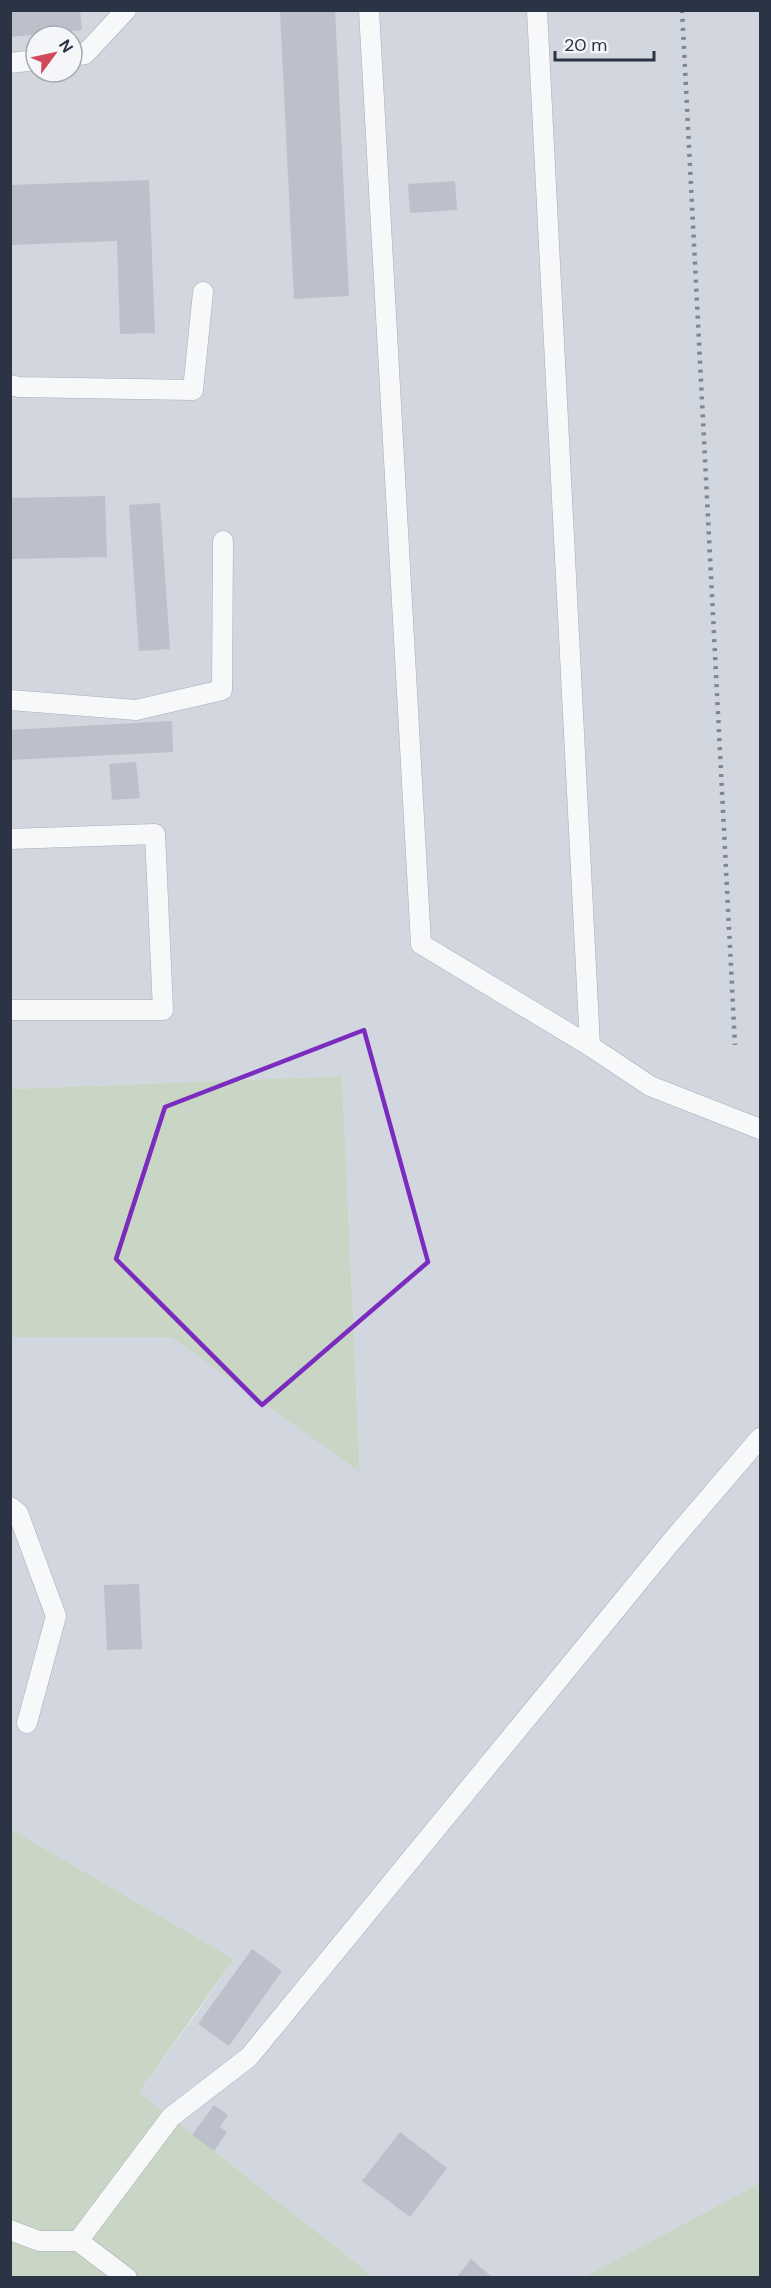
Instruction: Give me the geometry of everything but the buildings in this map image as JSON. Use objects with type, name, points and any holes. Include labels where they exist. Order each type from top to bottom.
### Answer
[{"type":"lane","points":[[84,54],[126,10]]},
{"type":"lane","points":[[369,10],[421,944],[590,1046],[650,1086],[760,1129]]},
{"type":"lane","points":[[537,10],[590,1046]]},
{"type":"lane","points":[[10,385],[193,390],[203,292]]},
{"type":"lane","points":[[10,700],[136,710],[222,690],[223,541]]},
{"type":"lane","points":[[10,839],[155,834],[163,1010],[10,1010]]},
{"type":"lane","points":[[78,2241],[171,2117],[249,2057],[663,1551],[760,1438]]},
{"type":"lane","points":[[10,1507],[18,1513],[56,1616],[27,1723]]},
{"type":"lane","points":[[10,2230],[39,2241],[78,2241],[126,2277]]},
{"type":"highlighted area","points":[[364,1030],[428,1262],[262,1405],[116,1259],[165,1107]]},
{"type":"shaded area","points":[[11,11],[760,11],[760,2183],[584,2277],[374,2277],[139,2092],[234,1959],[11,1829],[11,1337],[171,1337],[360,1471],[342,1076],[11,1089]]},
{"type":"green space","points":[[342,1076],[360,1472],[171,1337],[11,1337],[11,1089]]},
{"type":"green space","points":[[11,1829],[234,1959],[139,2092],[374,2277],[11,2278]]},
{"type":"green space","points":[[760,2183],[760,2277],[584,2277]]},
{"type":"railway","points":[[682,10],[735,1045]]}]
